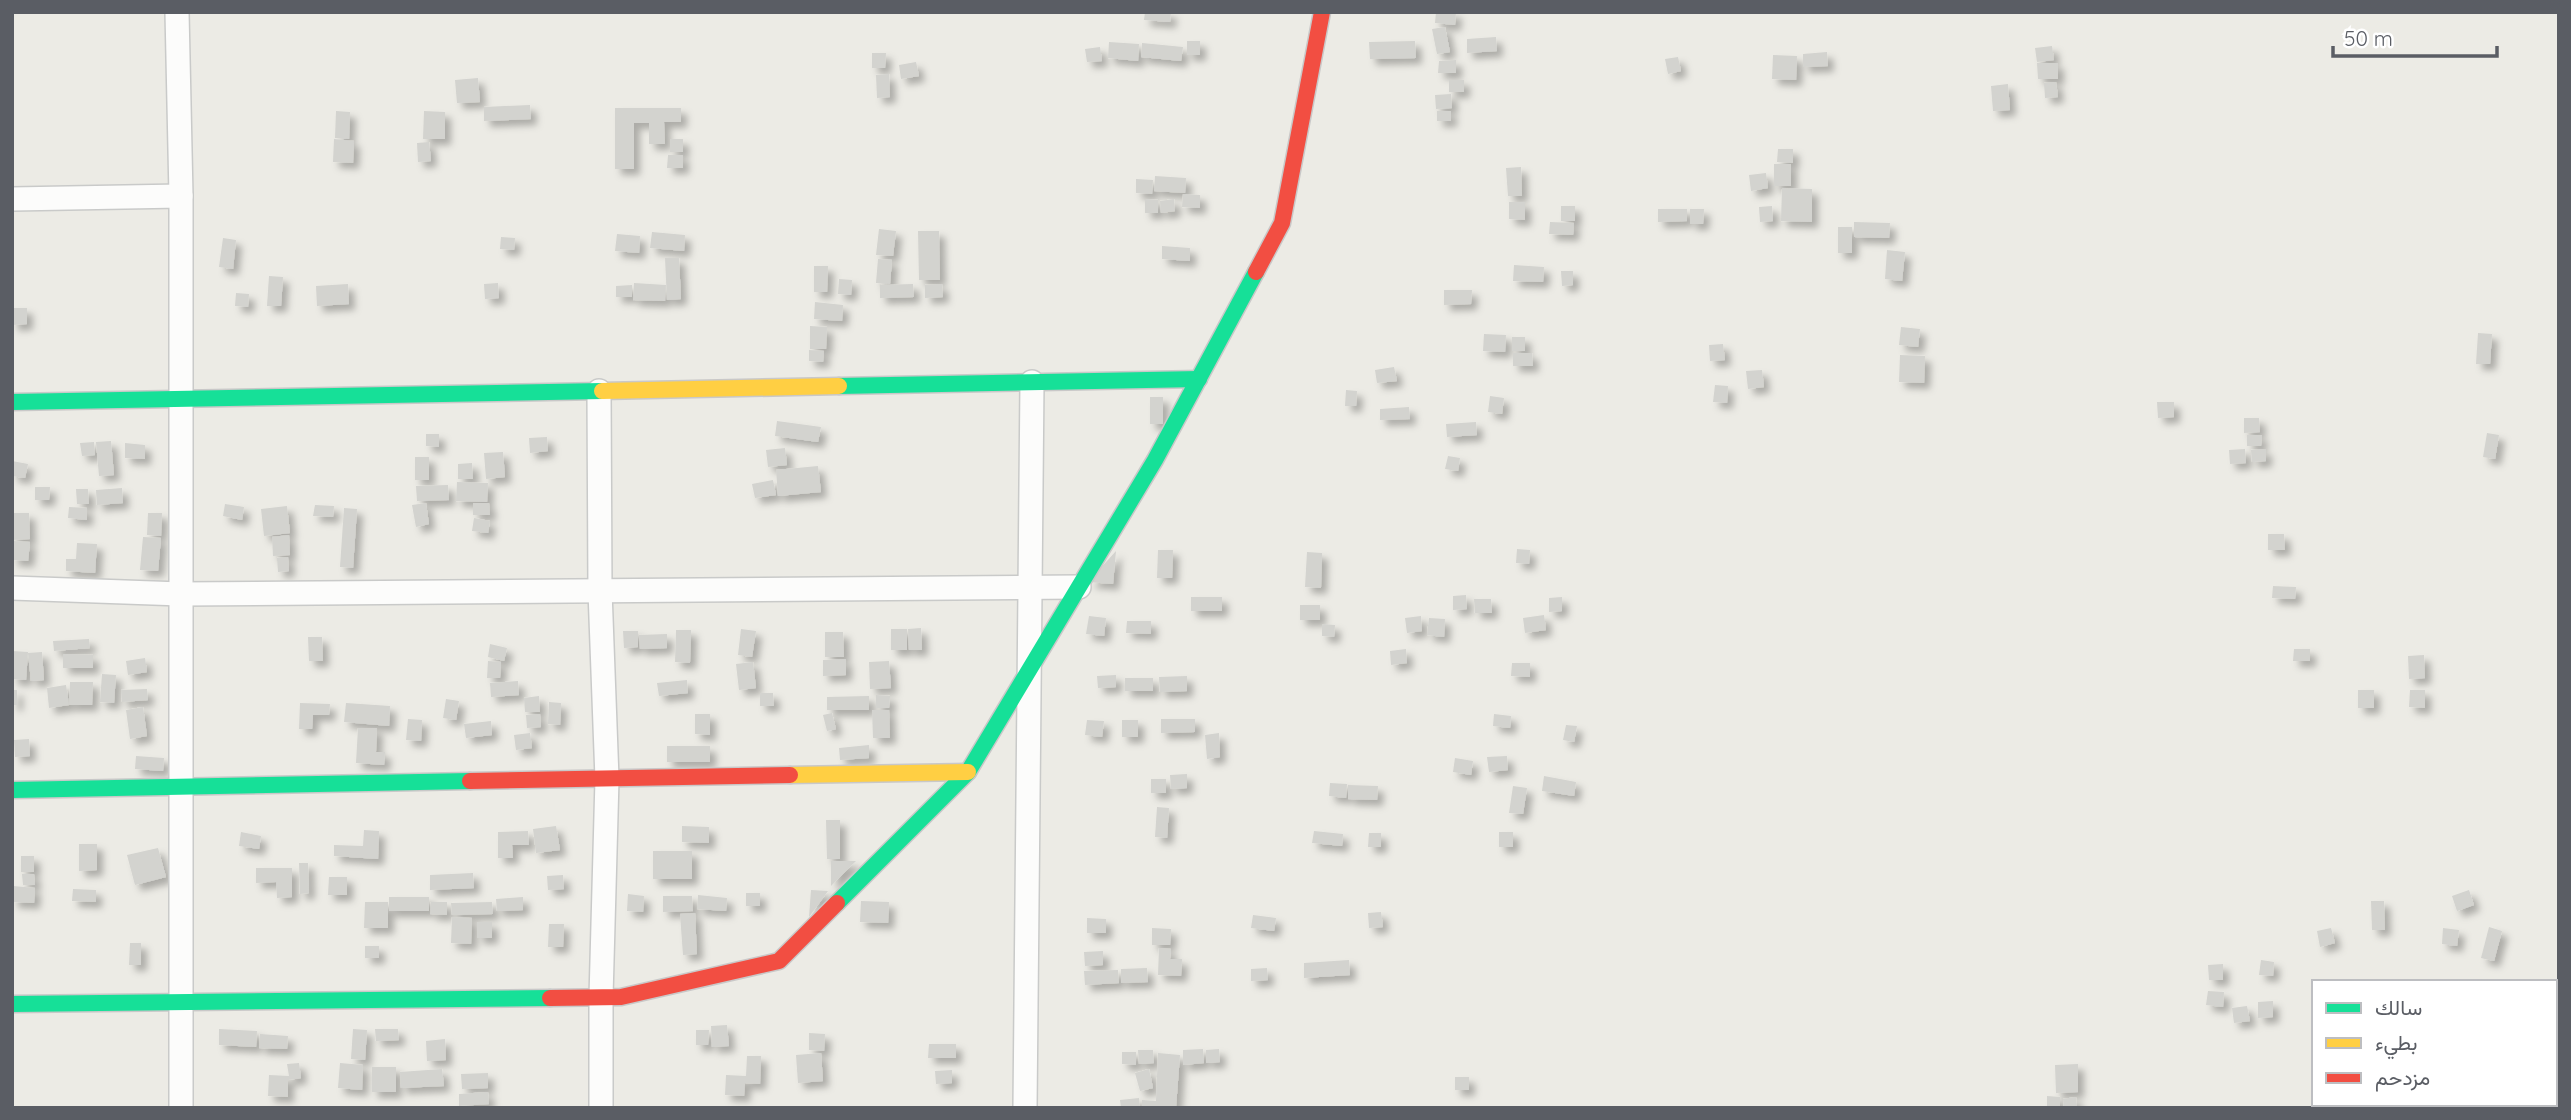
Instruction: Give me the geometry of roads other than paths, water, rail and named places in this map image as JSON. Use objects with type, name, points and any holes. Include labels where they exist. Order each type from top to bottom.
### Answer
[{"type":"street","points":[[177,12],[181,195],[181,1108]]},
{"type":"street","points":[[12,1003],[621,997],[779,961],[968,772],[1155,460],[1282,223],[1322,12]]},
{"type":"street","points":[[12,199],[181,195]]},
{"type":"street","points":[[12,402],[1199,379]]},
{"type":"street","points":[[1025,1108],[1032,382]]},
{"type":"street","points":[[599,391],[600,591],[607,779],[601,1108]]},
{"type":"street","points":[[12,588],[181,594],[1079,587]]},
{"type":"street","points":[[12,790],[968,772]]}]
